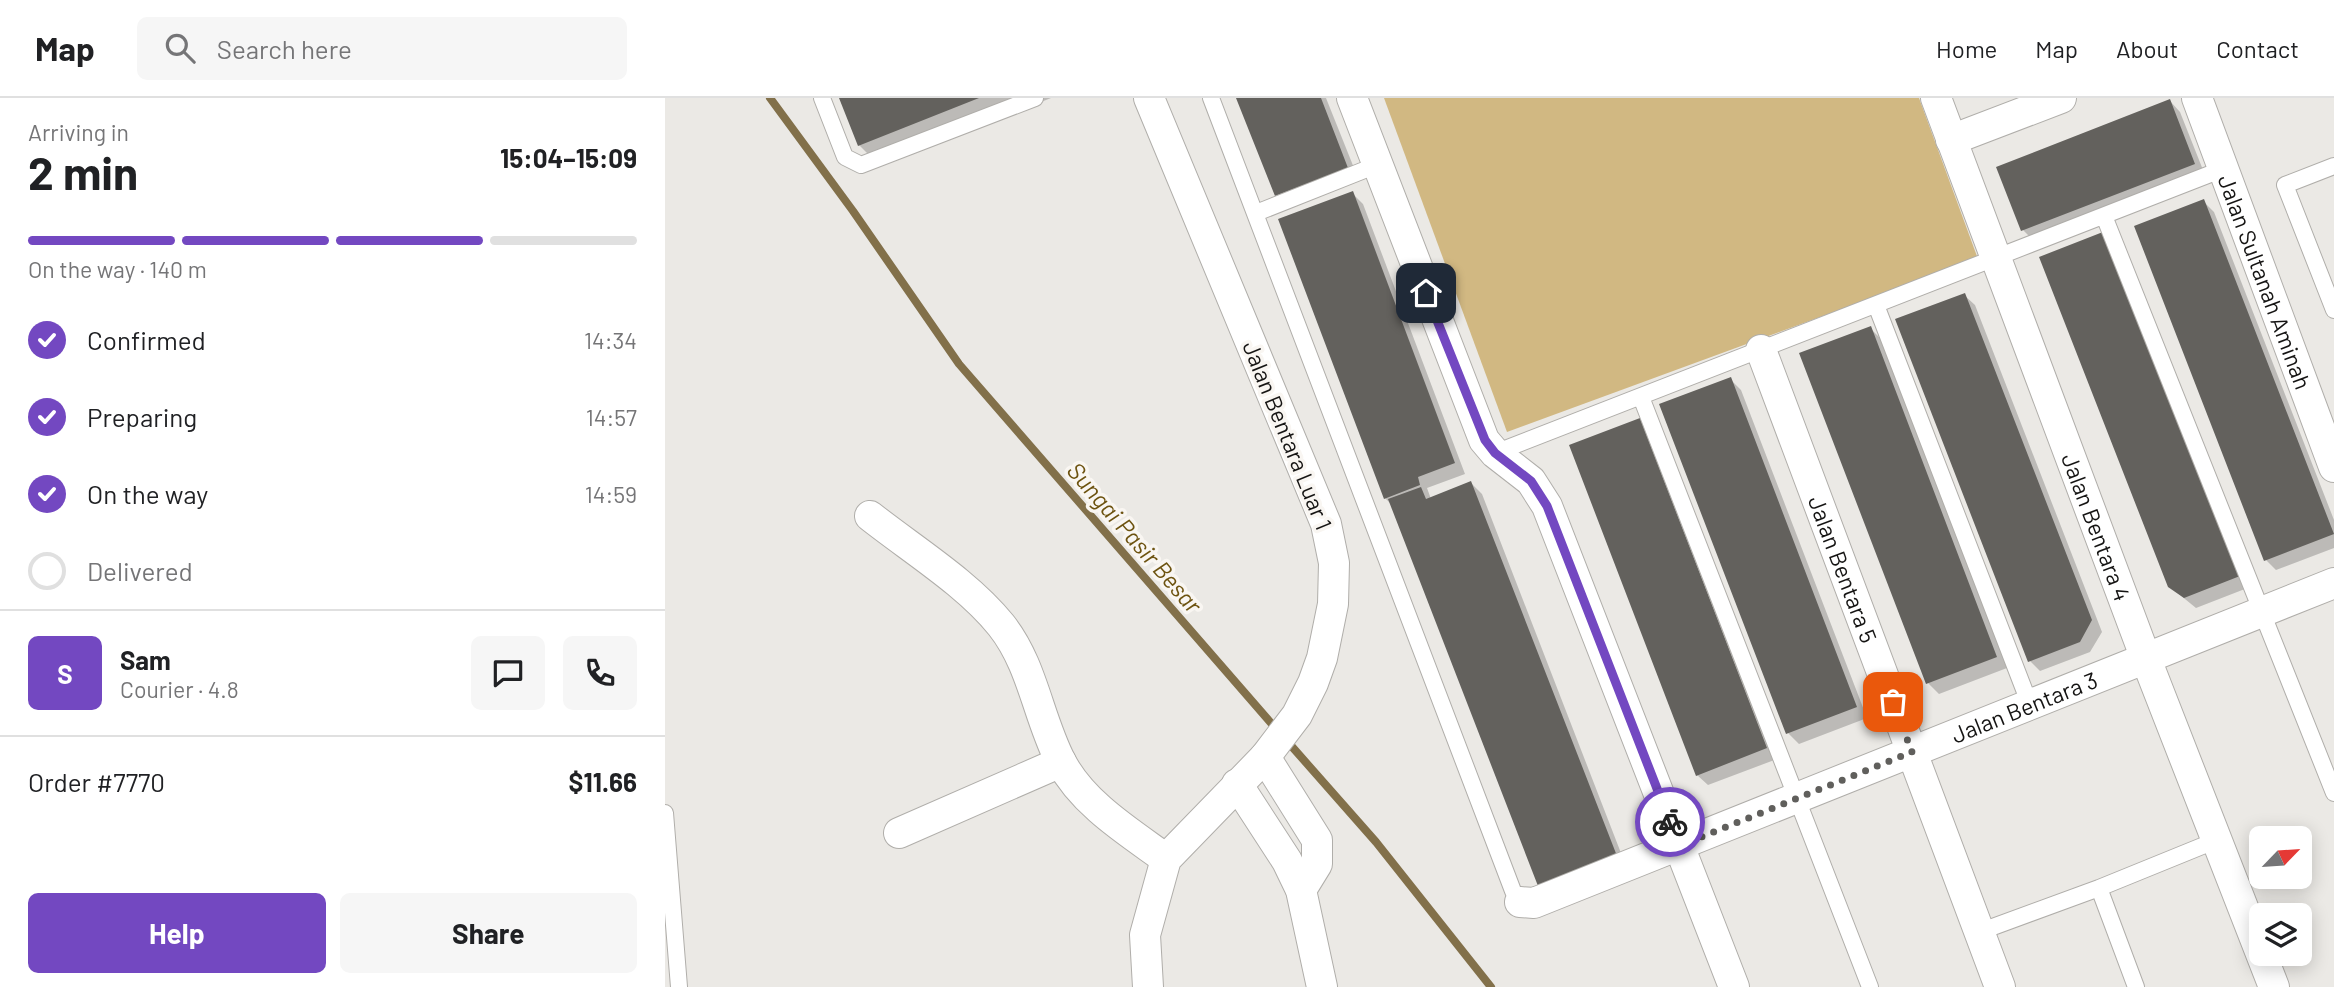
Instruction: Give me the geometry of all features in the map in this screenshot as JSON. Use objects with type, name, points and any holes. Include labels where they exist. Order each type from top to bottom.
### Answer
[{"type":"street","name":"Jalan Bentara Luar 1","points":[[1149,98],[1327,524],[1334,563],[1333,604],[1322,658],[1297,715],[1269,751],[1166,859]]},
{"type":"street","points":[[1352,98],[1485,440],[1495,453],[1531,481],[1547,506],[1734,987]]},
{"type":"street","name":"Jalan Bentara 4","points":[[1936,98],[2146,659],[2274,987]]},
{"type":"street","points":[[1951,140],[2061,98]]},
{"type":"street","name":"Jalan Sultanah Aminah","points":[[2197,98],[2334,467]]},
{"type":"street","name":"Jalan Bentara 5","points":[[1761,350],[2000,987]]},
{"type":"street","points":[[870,516],[977,599],[1002,626],[1022,658],[1062,762],[1081,790],[1106,813],[1166,859],[1145,935],[1148,987]]},
{"type":"street","name":"Jalan Bentara 3","points":[[1520,902],[1534,903],[2334,583]]},
{"type":"street","points":[[1269,751],[1317,840],[1317,864],[1301,890]]},
{"type":"street","points":[[899,833],[1062,762]]},
{"type":"street","points":[[1237,784],[1287,861],[1301,890],[1322,987]]},
{"type":"lane","points":[[821,98],[845,157],[861,165],[1035,98]]},
{"type":"lane","points":[[1211,98],[1508,878],[1520,902]]},
{"type":"lane","points":[[1256,213],[1377,165]]},
{"type":"lane","points":[[2334,166],[2285,185],[2334,310]]},
{"type":"lane","points":[[1495,453],[2223,169]]},
{"type":"lane","points":[[2104,216],[2334,793]]},
{"type":"lane","points":[[1877,305],[2030,705]]},
{"type":"lane","points":[[1641,397],[1870,987]]},
{"type":"lane","points":[[665,813],[679,987]]},
{"type":"lane","points":[[1979,932],[2217,841]]},
{"type":"lane","points":[[2099,888],[2136,987]]},
{"type":"shaded area","points":[[1384,98],[1919,98],[1978,259],[1507,432]]},
{"type":"building","points":[[839,98],[979,98],[858,146]]},
{"type":"building","points":[[1236,98],[1321,98],[1348,168],[1275,196]]},
{"type":"building","points":[[2170,99],[2195,164],[2021,231],[1996,167]]},
{"type":"building","points":[[1353,191],[1455,463],[1418,477],[1420,485],[1384,499],[1278,219]]},
{"type":"building","points":[[2204,199],[2334,534],[2264,561],[2134,226]]},
{"type":"building","points":[[2108,230],[2240,576],[2184,598],[2168,587],[2039,257]]},
{"type":"building","points":[[1965,293],[2092,620],[2080,642],[2028,662],[1895,319]]},
{"type":"building","points":[[1871,326],[1997,657],[1926,684],[1799,353]]},
{"type":"building","points":[[1731,377],[1857,707],[1786,734],[1659,404]]},
{"type":"building","points":[[1640,418],[1767,748],[1696,776],[1569,445]]},
{"type":"building","points":[[1471,481],[1617,856],[1538,886],[1388,499],[1421,487],[1426,499]]},
{"type":"waterway","name":"Sungai Pasir Besar","points":[[770,98],[853,211],[959,364],[1278,731]]},
{"type":"waterway","name":"Sungai Pasir Besar","points":[[1287,741],[1376,842],[1491,987]]},
{"type":"way so far","points":[[1670,822],[1679,846],[1912,752],[1893,702]]},
{"type":"route","points":[[1426,293],[1485,440],[1495,453],[1531,481],[1547,506],[1670,822]]}]
